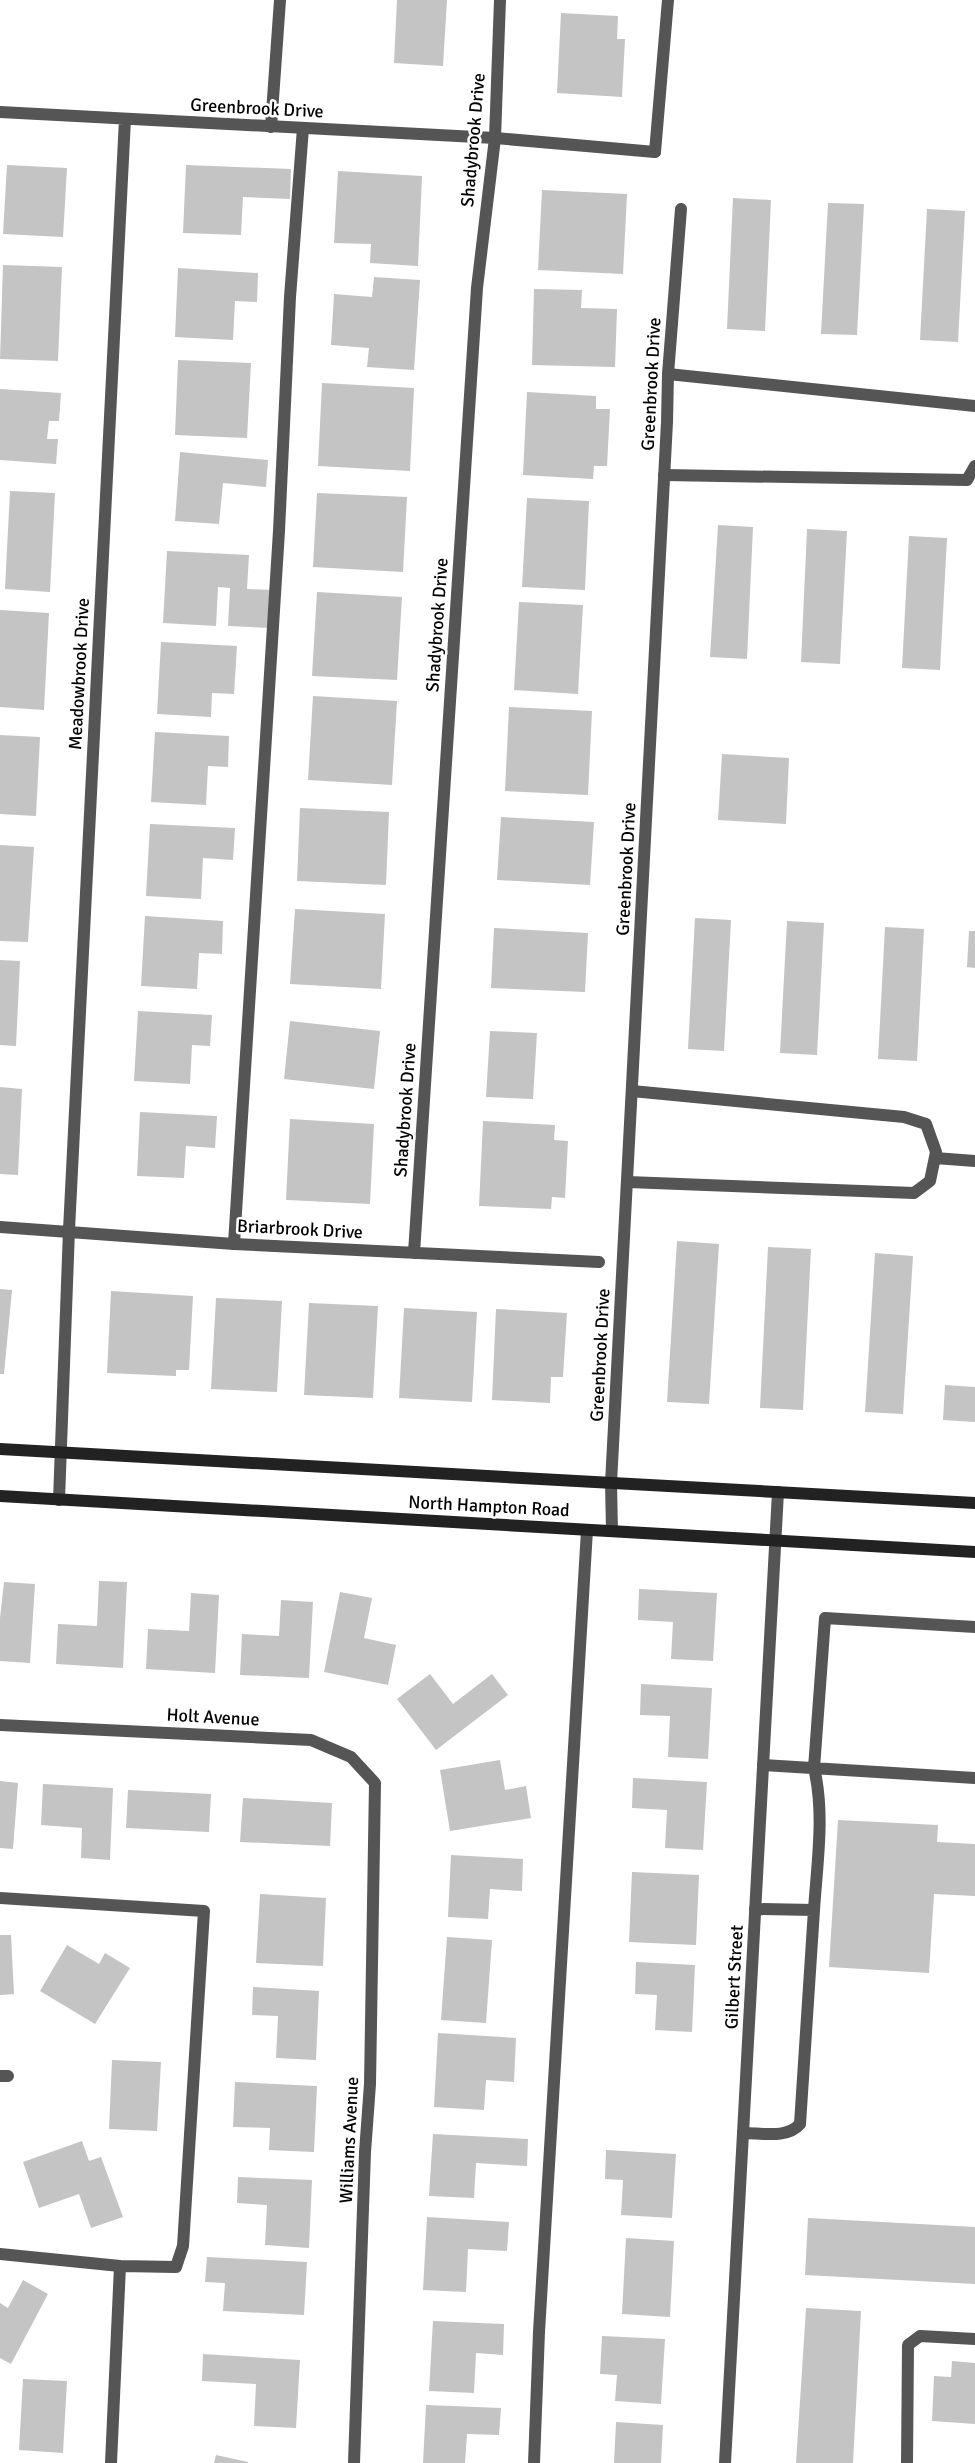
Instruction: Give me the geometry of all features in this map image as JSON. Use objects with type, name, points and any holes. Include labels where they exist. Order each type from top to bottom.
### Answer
[{"type":"main road","name":"North Hampton Road","points":[[0,1449],[975,1503]]},
{"type":"main road","name":"North Hampton Road","points":[[0,1496],[975,1552]]},
{"type":"street","points":[[271,127],[280,0]]},
{"type":"street","name":"Shadybrook Drive","points":[[414,1253],[477,288],[495,138],[500,0]]},
{"type":"street","name":"Greenbrook Drive","points":[[0,112],[495,138],[655,152],[668,0]]},
{"type":"street","name":"Meadowbrook Drive","points":[[59,1500],[69,1230],[125,119]]},
{"type":"street","points":[[234,1244],[279,531],[290,297],[303,128]]},
{"type":"street","name":"Greenbrook Drive","points":[[612,1531],[611,1483],[633,1091],[668,374],[681,210]]},
{"type":"street","points":[[668,374],[975,406]]},
{"type":"street","points":[[664,475],[967,480],[975,466]]},
{"type":"street","points":[[628,1182],[914,1193],[930,1181],[936,1152],[926,1124],[904,1117],[633,1091]]},
{"type":"street","points":[[935,1158],[975,1161]]},
{"type":"street","name":"Briarbrook Drive","points":[[0,1227],[69,1230],[234,1244],[599,1262]]},
{"type":"street","name":"Gilbert Street","points":[[725,2463],[778,1492]]},
{"type":"street","points":[[534,2463],[539,2332],[587,1530]]},
{"type":"street","points":[[743,2133],[786,2134],[794,2131],[800,2124],[802,2115],[820,1809],[819,1789],[814,1768],[825,1618],[975,1627]]},
{"type":"street","name":"Holt Avenue","points":[[0,1725],[311,1740],[351,1757],[375,1784],[373,1818]]},
{"type":"street","points":[[763,1765],[975,1778]]},
{"type":"street","name":"Williams Avenue","points":[[354,2463],[365,2152],[370,2084],[373,1818]]},
{"type":"street","points":[[0,1898],[204,1911],[183,2246],[176,2268],[120,2266],[0,2254]]},
{"type":"street","points":[[756,1909],[814,1910]]},
{"type":"street","points":[[111,2463],[120,2266]]},
{"type":"street","points":[[907,2463],[908,2345],[921,2336],[975,2339]]},
{"type":"building","points":[[397,0],[447,0],[443,66],[394,63]]},
{"type":"building","points":[[561,13],[618,16],[617,39],[625,39],[622,97],[557,93]]},
{"type":"building","points":[[7,165],[67,168],[63,237],[3,234]]},
{"type":"building","points":[[186,165],[291,169],[290,199],[243,197],[241,235],[183,233]]},
{"type":"building","points":[[338,171],[422,176],[418,266],[370,263],[371,244],[334,243]]},
{"type":"building","points":[[542,190],[627,194],[623,274],[538,270]]},
{"type":"building","points":[[733,198],[771,200],[765,331],[727,329]]},
{"type":"building","points":[[828,203],[864,204],[857,335],[821,334]]},
{"type":"building","points":[[927,209],[965,211],[958,342],[920,340]]},
{"type":"building","points":[[3,265],[62,267],[58,361],[0,359]]},
{"type":"building","points":[[178,268],[258,273],[257,302],[235,301],[233,340],[175,337]]},
{"type":"building","points":[[374,277],[420,280],[414,370],[367,367],[369,348],[331,345],[334,294],[372,297]]},
{"type":"building","points":[[534,289],[582,290],[581,308],[617,309],[615,367],[532,365]]},
{"type":"building","points":[[178,360],[251,363],[247,438],[175,435]]},
{"type":"building","points":[[322,383],[414,388],[410,471],[318,466]]},
{"type":"building","points":[[0,389],[61,393],[59,421],[49,421],[47,439],[58,439],[56,464],[0,460]]},
{"type":"building","points":[[527,392],[596,396],[596,409],[610,409],[607,466],[594,466],[593,479],[523,475]]},
{"type":"building","points":[[180,452],[268,460],[266,487],[223,483],[219,524],[175,521]]},
{"type":"building","points":[[10,491],[55,493],[50,592],[5,589]]},
{"type":"building","points":[[317,493],[407,497],[403,572],[313,567]]},
{"type":"building","points":[[527,498],[589,501],[585,590],[522,587]]},
{"type":"building","points":[[718,525],[753,527],[747,659],[710,657]]},
{"type":"building","points":[[807,529],[847,531],[840,664],[801,662]]},
{"type":"building","points":[[909,536],[947,538],[940,670],[902,668]]},
{"type":"building","points":[[167,551],[249,555],[247,589],[271,590],[269,628],[228,626],[230,588],[218,587],[216,626],[163,623]]},
{"type":"building","points":[[317,592],[402,597],[397,680],[312,676]]},
{"type":"building","points":[[519,602],[583,605],[578,694],[514,690]]},
{"type":"building","points":[[0,610],[49,613],[44,710],[0,707]]},
{"type":"building","points":[[161,642],[237,646],[234,694],[212,693],[211,717],[157,714]]},
{"type":"building","points":[[313,696],[397,701],[392,785],[308,780]]},
{"type":"building","points":[[509,707],[592,711],[588,795],[505,791]]},
{"type":"building","points":[[155,732],[229,736],[228,767],[208,766],[206,805],[151,802]]},
{"type":"building","points":[[0,735],[40,737],[36,816],[0,814]]},
{"type":"building","points":[[722,754],[789,758],[786,824],[718,820]]},
{"type":"building","points":[[300,808],[389,812],[386,885],[297,881]]},
{"type":"building","points":[[501,817],[594,822],[590,885],[497,880]]},
{"type":"building","points":[[150,824],[235,828],[233,860],[203,858],[201,899],[146,896]]},
{"type":"building","points":[[0,845],[34,847],[28,942],[0,941]]},
{"type":"building","points":[[295,909],[385,914],[381,989],[290,984]]},
{"type":"building","points":[[145,916],[223,921],[222,954],[199,953],[197,989],[141,986]]},
{"type":"building","points":[[695,918],[731,920],[724,1051],[688,1049]]},
{"type":"building","points":[[787,921],[824,923],[817,1055],[780,1053]]},
{"type":"building","points":[[885,927],[924,929],[917,1061],[878,1059]]},
{"type":"building","points":[[494,928],[588,933],[585,992],[491,988]]},
{"type":"building","points":[[969,931],[975,931],[975,968],[967,967]]},
{"type":"building","points":[[0,960],[20,961],[16,1046],[0,1045]]},
{"type":"building","points":[[138,1011],[212,1015],[210,1046],[192,1045],[190,1084],[134,1081]]},
{"type":"building","points":[[290,1021],[380,1031],[374,1089],[284,1079]]},
{"type":"building","points":[[490,1031],[537,1033],[533,1099],[486,1097]]},
{"type":"building","points":[[0,1087],[22,1089],[18,1175],[0,1174]]},
{"type":"building","points":[[140,1112],[217,1116],[215,1148],[186,1146],[184,1178],[137,1176]]},
{"type":"building","points":[[290,1119],[374,1124],[370,1204],[286,1200]]},
{"type":"building","points":[[483,1121],[555,1125],[554,1140],[568,1141],[565,1198],[552,1197],[551,1209],[479,1206]]},
{"type":"building","points":[[677,1241],[719,1244],[709,1404],[667,1402]]},
{"type":"building","points":[[768,1247],[811,1249],[803,1410],[760,1408]]},
{"type":"building","points":[[875,1253],[913,1256],[903,1414],[865,1412]]},
{"type":"building","points":[[0,1289],[12,1290],[4,1374],[0,1374]]},
{"type":"building","points":[[111,1291],[193,1296],[189,1370],[176,1370],[176,1376],[107,1373]]},
{"type":"building","points":[[216,1298],[282,1301],[277,1392],[211,1389]]},
{"type":"building","points":[[309,1303],[378,1306],[373,1398],[304,1395]]},
{"type":"building","points":[[404,1308],[477,1312],[472,1402],[399,1398]]},
{"type":"building","points":[[496,1309],[567,1313],[563,1377],[551,1377],[550,1403],[492,1400]]},
{"type":"building","points":[[945,1385],[975,1387],[975,1422],[943,1420]]},
{"type":"building","points":[[99,1581],[127,1582],[123,1668],[56,1664],[58,1624],[97,1626]]},
{"type":"building","points":[[4,1582],[35,1584],[30,1663],[0,1661],[0,1618]]},
{"type":"building","points":[[639,1589],[717,1593],[713,1661],[671,1659],[673,1622],[638,1620]]},
{"type":"building","points":[[340,1592],[372,1598],[364,1638],[396,1645],[388,1685],[324,1672]]},
{"type":"building","points":[[191,1593],[219,1595],[215,1673],[146,1669],[148,1629],[189,1631]]},
{"type":"building","points":[[281,1600],[313,1602],[309,1678],[240,1675],[242,1634],[279,1636]]},
{"type":"building","points":[[430,1674],[453,1704],[492,1674],[508,1695],[436,1750],[397,1699]]},
{"type":"building","points":[[641,1684],[712,1688],[708,1759],[668,1757],[670,1716],[640,1715]]},
{"type":"building","points":[[500,1760],[505,1790],[526,1786],[531,1818],[450,1831],[440,1770]]},
{"type":"building","points":[[633,1778],[707,1782],[703,1850],[665,1848],[667,1810],[632,1808]]},
{"type":"building","points":[[0,1781],[18,1783],[13,1849],[0,1848]]},
{"type":"building","points":[[43,1784],[113,1788],[110,1860],[81,1858],[82,1828],[41,1825]]},
{"type":"building","points":[[128,1790],[211,1794],[209,1832],[126,1828]]},
{"type":"building","points":[[243,1798],[332,1803],[330,1846],[240,1842]]},
{"type":"building","points":[[838,1820],[938,1825],[937,1842],[975,1844],[975,1896],[934,1894],[929,1973],[829,1967]]},
{"type":"building","points":[[451,1855],[523,1859],[522,1891],[490,1889],[488,1919],[448,1917]]},
{"type":"building","points":[[632,1872],[699,1875],[696,1945],[629,1942]]},
{"type":"building","points":[[260,1894],[326,1898],[323,1966],[256,1963]]},
{"type":"building","points":[[0,1935],[11,1935],[14,1994],[0,1995]]},
{"type":"building","points":[[447,1937],[492,1940],[486,2023],[441,2020]]},
{"type":"building","points":[[67,1945],[99,1964],[105,1953],[130,1968],[95,2024],[40,1991]]},
{"type":"building","points":[[636,1962],[695,1965],[692,2032],[655,2030],[657,1995],[635,1994]]},
{"type":"building","points":[[253,1987],[319,1991],[316,2060],[276,2058],[278,2016],[252,2015]]},
{"type":"building","points":[[438,2033],[516,2038],[514,2082],[486,2080],[484,2110],[434,2107]]},
{"type":"building","points":[[112,2060],[161,2062],[157,2131],[109,2129]]},
{"type":"building","points":[[235,2082],[317,2086],[314,2152],[269,2150],[270,2128],[233,2127]]},
{"type":"building","points":[[433,2134],[528,2139],[527,2166],[476,2163],[474,2198],[429,2196]]},
{"type":"building","points":[[82,2141],[89,2161],[101,2157],[123,2217],[91,2228],[79,2194],[39,2208],[23,2162]]},
{"type":"building","points":[[606,2150],[676,2154],[672,2218],[621,2215],[623,2180],[605,2179]]},
{"type":"building","points":[[238,2177],[312,2180],[309,2248],[265,2245],[267,2205],[237,2203]]},
{"type":"building","points":[[427,2217],[509,2222],[507,2251],[468,2249],[466,2292],[423,2290]]},
{"type":"building","points":[[808,2218],[975,2227],[975,2284],[805,2275]]},
{"type":"building","points":[[626,2238],[674,2241],[670,2317],[622,2314]]},
{"type":"building","points":[[207,2257],[307,2262],[304,2315],[223,2311],[225,2283],[205,2282]]},
{"type":"building","points":[[23,2280],[48,2294],[11,2364],[0,2358],[0,2303],[8,2308]]},
{"type":"building","points":[[806,2308],[861,2311],[853,2463],[796,2463]]},
{"type":"building","points":[[433,2321],[504,2324],[503,2355],[476,2353],[474,2393],[429,2391]]},
{"type":"building","points":[[602,2336],[665,2339],[661,2404],[615,2401],[617,2375],[600,2374]]},
{"type":"building","points":[[203,2354],[300,2360],[296,2428],[254,2426],[256,2384],[202,2381]]},
{"type":"building","points":[[952,2361],[975,2363],[975,2424],[932,2421],[934,2376],[951,2377]]},
{"type":"building","points":[[23,2379],[67,2381],[63,2453],[19,2450]]},
{"type":"building","points":[[426,2405],[501,2408],[499,2435],[467,2434],[465,2463],[423,2463]]},
{"type":"building","points":[[616,2422],[663,2425],[661,2463],[614,2463]]},
{"type":"building","points":[[216,2455],[248,2462],[248,2463],[214,2463]]}]
